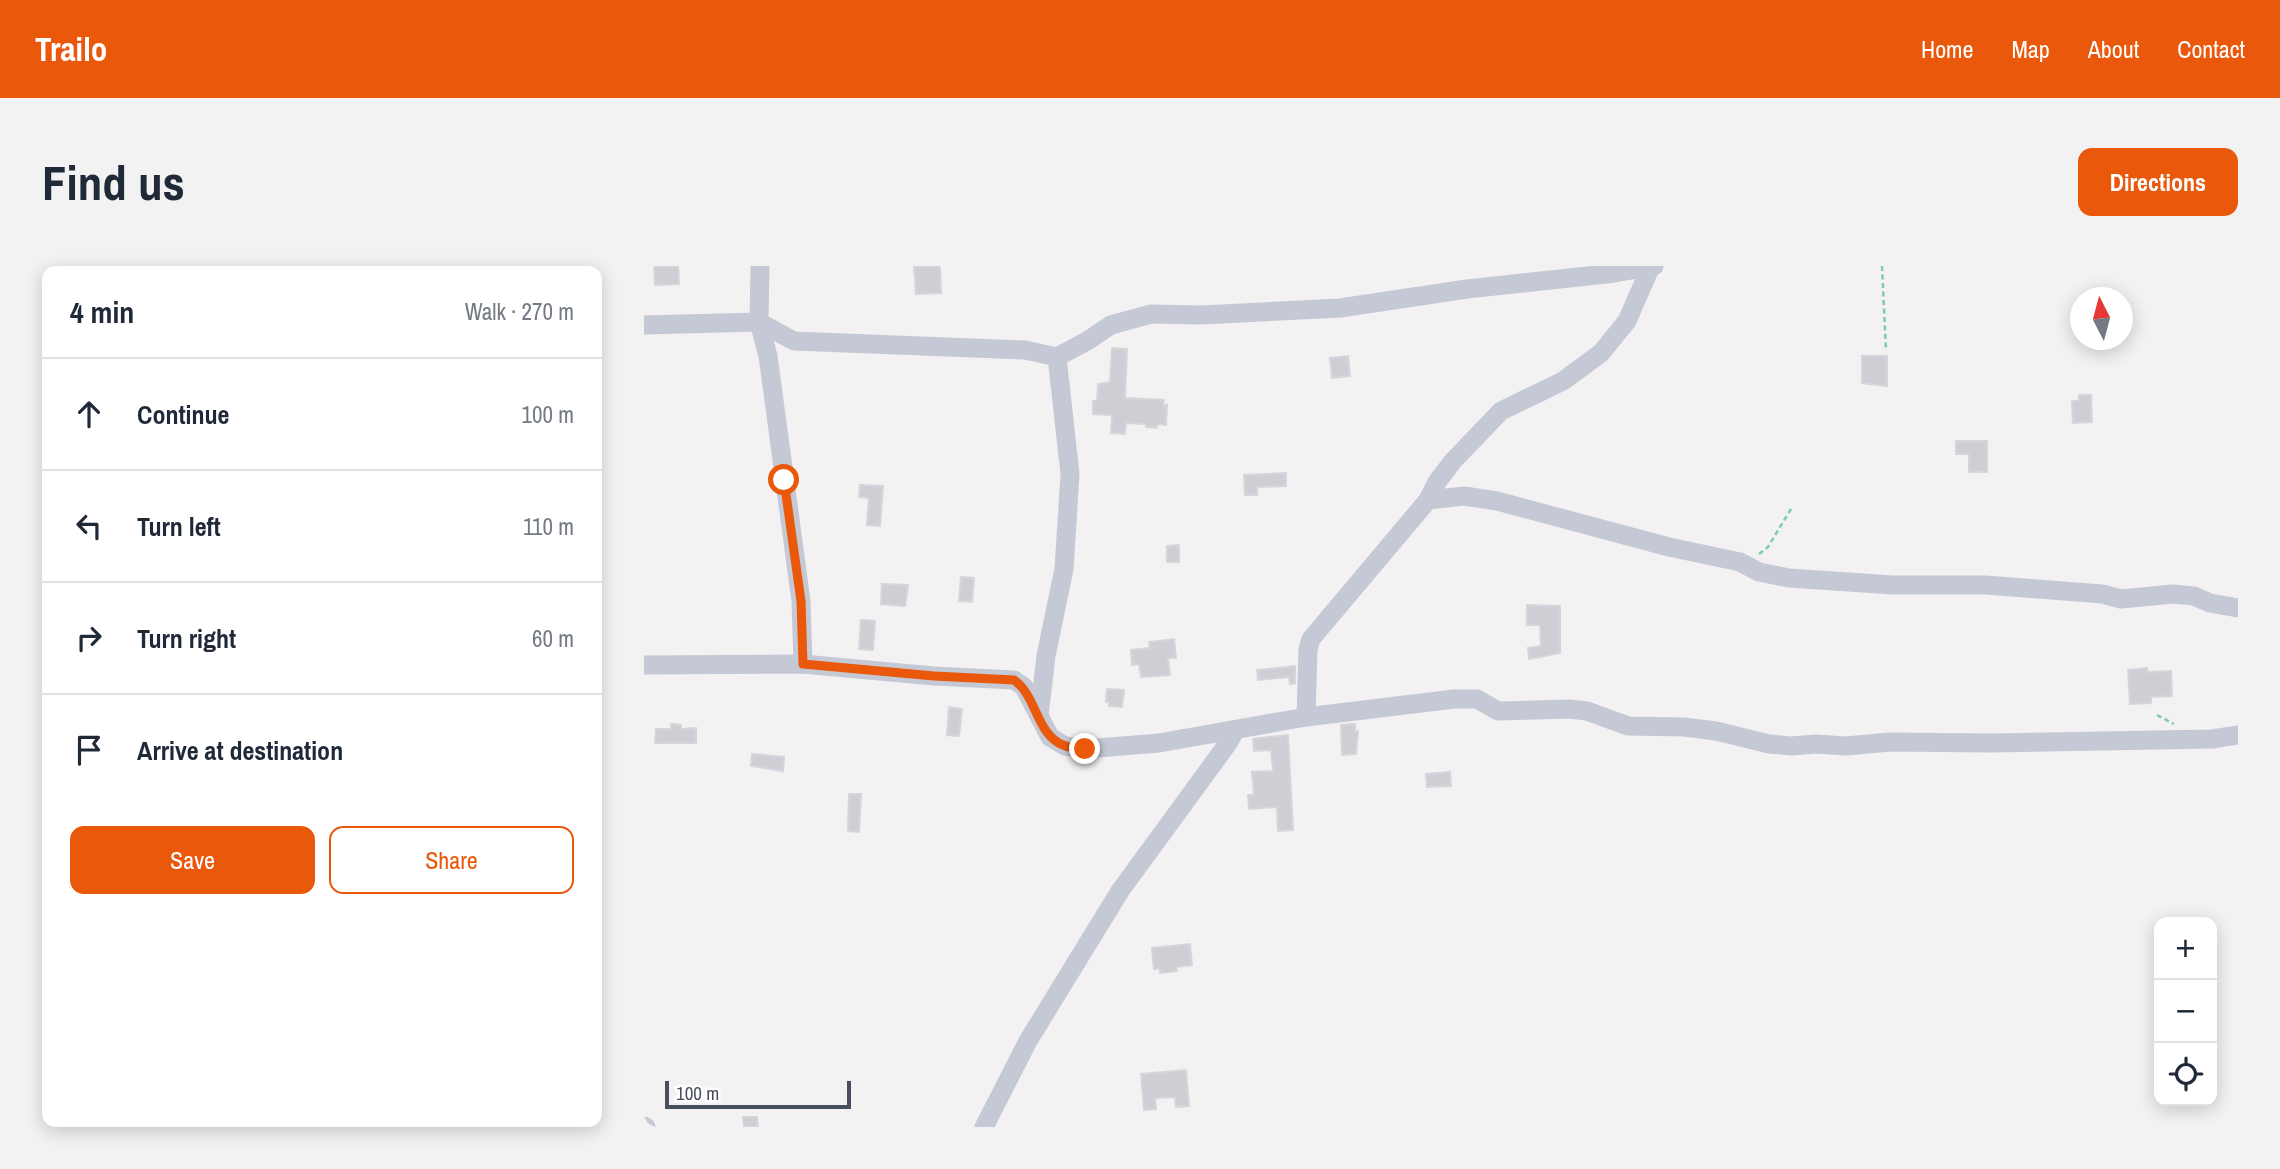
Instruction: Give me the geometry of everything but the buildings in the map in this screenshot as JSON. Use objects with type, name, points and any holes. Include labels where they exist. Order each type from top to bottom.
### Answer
[{"type":"street","points":[[761,266],[759,322],[768,355],[801,601],[803,664]]},
{"type":"street","points":[[644,326],[759,322],[794,341],[1025,350],[1056,357],[1111,325],[1151,314],[1201,315],[1340,308],[1652,266]]},
{"type":"street","points":[[1306,717],[1308,649],[1311,639],[1323,622],[1397,539],[1453,461],[1501,411],[1563,381],[1601,353],[1626,321],[1652,266]]},
{"type":"street","points":[[1039,718],[1046,656],[1064,569],[1070,474],[1056,357]]},
{"type":"street","points":[[1427,500],[1464,496],[1497,500],[1669,547],[1745,564],[1759,572],[1789,578],[1892,585],[1986,585],[2102,594],[2121,599],[2173,594],[2194,596],[2210,603],[2238,608]]},
{"type":"street","points":[[644,665],[803,664],[1014,680],[1024,687],[1050,737],[1065,746],[1085,749],[1159,743],[1306,717],[1454,699],[1477,699],[1498,711],[1587,711],[1628,726],[1684,727],[1791,746],[1846,746],[1890,742],[1992,743],[2234,738]]},
{"type":"street","points":[[984,1127],[1028,1041],[1120,891],[1235,731]]},
{"type":"path","points":[[1882,266],[1886,351]]},
{"type":"path","points":[[1745,564],[1768,548],[1791,509]]},
{"type":"route","points":[[784,480],[801,601],[803,664],[1014,680],[1024,687],[1050,737],[1065,746],[1085,749]]}]
